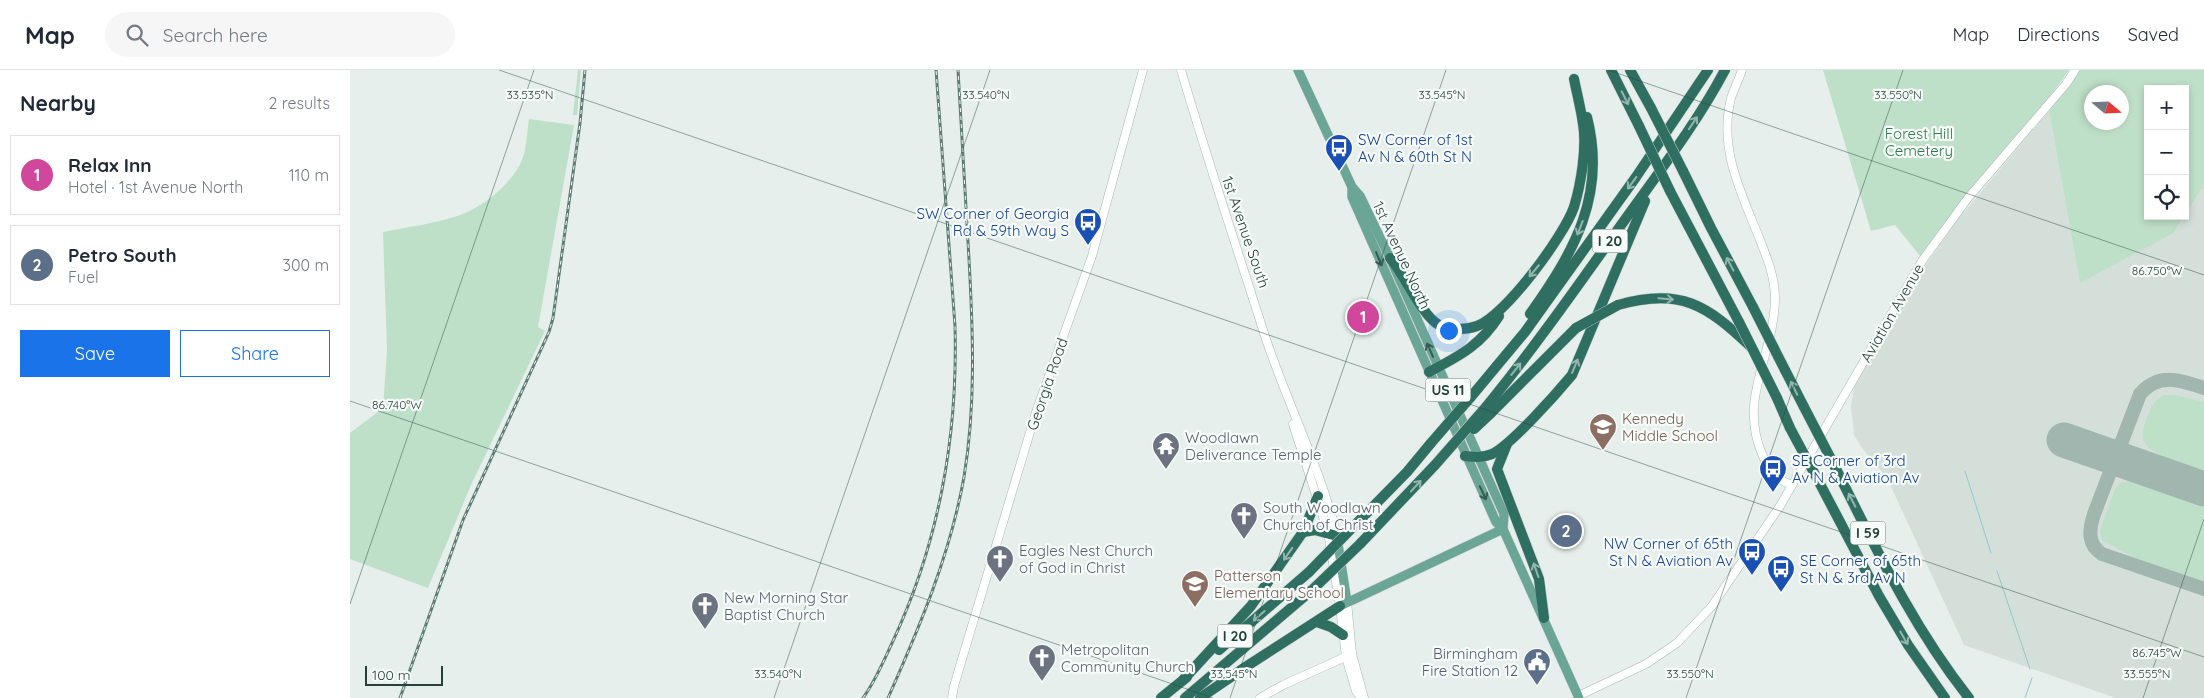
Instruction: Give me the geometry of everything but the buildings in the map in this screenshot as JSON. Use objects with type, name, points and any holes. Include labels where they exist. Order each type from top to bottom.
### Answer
[{"type":"highway","name":"I 59","points":[[1611,70],[1670,190],[1740,322],[1790,428],[1879,596],[1908,645],[1945,698]]},
{"type":"highway","name":"I 59","points":[[1630,70],[1652,108],[1711,228],[1906,606],[1953,678],[1969,698]]},
{"type":"highway","points":[[1484,380],[1525,332],[1684,108],[1708,70]]},
{"type":"highway","name":"I 20","points":[[1185,698],[1312,590],[1360,544],[1488,410],[1657,176],[1708,101],[1725,70]]},
{"type":"highway","points":[[1390,258],[1400,270],[1430,318],[1440,325],[1457,329],[1476,326],[1491,318],[1536,270],[1561,235],[1574,207],[1582,169],[1584,126],[1572,74]]},
{"type":"highway","name":"I 20","points":[[1160,698],[1309,572],[1406,472],[1484,380],[1564,263],[1579,232],[1591,198],[1594,165],[1591,132],[1583,101],[1572,74]]},
{"type":"highway","points":[[1465,456],[1479,458],[1493,454],[1509,441],[1558,392],[1572,375],[1628,236],[1657,176]]},
{"type":"highway","points":[[1488,410],[1576,328],[1618,305],[1649,298],[1680,300],[1712,312],[1754,350]]},
{"type":"highway","points":[[1428,372],[1475,345],[1494,324],[1506,302]]},
{"type":"highway","points":[[1509,441],[1502,453],[1497,469],[1539,579],[1544,618]]},
{"type":"highway","points":[[1183,680],[1251,606],[1304,532],[1318,496]]},
{"type":"highway","points":[[1304,532],[1314,530],[1333,534]]},
{"type":"highway","points":[[1200,698],[1344,604]]},
{"type":"highway","points":[[1316,622],[1331,627],[1343,635]]},
{"type":"main road","name":"1st Avenue North","points":[[1298,70],[1352,187],[1360,196],[1390,258],[1504,514],[1503,529]]},
{"type":"main road","name":"1st Avenue North","points":[[1352,187],[1352,197],[1465,456],[1496,522],[1503,529],[1578,697]]},
{"type":"main road","points":[[1344,604],[1503,529]]},
{"type":"main road","name":"1st Avenue South","points":[[1333,534],[1344,604]]},
{"type":"street","name":"Georgia Road","points":[[952,698],[1012,488],[1036,412],[1092,256],[1143,70]]},
{"type":"street","name":"1st Avenue South","points":[[1181,70],[1229,226],[1289,402],[1311,457],[1333,534]]},
{"type":"street","points":[[1742,70],[1732,97],[1727,119],[1727,143],[1733,173],[1772,269],[1775,288],[1773,328],[1754,400],[1754,430],[1769,470],[1780,480],[1792,485]]},
{"type":"street","name":"Aviation Avenue","points":[[1578,697],[1639,668],[1677,643],[1712,606],[1792,485],[1922,260],[1968,198],[2066,84],[2075,70]]},
{"type":"street","name":"1st Avenue South","points":[[1289,402],[1289,413],[1333,534]]},
{"type":"street","name":"1st Avenue South","points":[[1344,604],[1343,635],[1356,691],[1362,698]]},
{"type":"street","name":"1st Avenue South","points":[[1344,604],[1349,656]]},
{"type":"street","points":[[1260,698],[1283,685],[1349,656]]},
{"type":"shaded area","points":[[2049,111],[2080,282],[2174,233],[2182,220],[2189,220],[2189,209],[2204,185],[2204,698],[2116,698],[1964,645],[1887,478],[1862,448],[1854,435],[1851,406],[1854,387],[1903,298],[1955,223]]},
{"type":"green space","points":[[578,70],[581,70],[577,115],[573,115]]},
{"type":"green space","name":"Forest Hill Cemetery","points":[[1823,70],[2069,70],[2043,106],[1941,228],[1921,257],[1895,225],[1871,231]]},
{"type":"green space","points":[[2080,70],[2204,70],[2204,185],[2189,209],[2189,85],[2144,85],[2144,220],[2182,220],[2174,233],[2080,283],[2049,111]]},
{"type":"green space","points":[[529,119],[574,125],[538,327],[545,331],[471,485],[428,588],[350,559],[350,433],[383,408],[387,351],[383,232],[448,219],[466,213],[486,201],[504,186],[518,169],[525,150]]},
{"type":"green space","points":[[2165,395],[2174,395],[2204,402],[2204,470],[2160,455],[2146,444],[2143,432],[2148,415],[2156,400]]},
{"type":"green space","points":[[2129,481],[2204,507],[2204,583],[2138,560],[2102,540],[2100,530],[2115,489],[2120,483]]},
{"type":"waterway","points":[[1965,471],[1991,553]]},
{"type":"waterway","points":[[1997,571],[2030,669]]},
{"type":"waterway","points":[[2025,698],[2032,678]]},
{"type":"taxiway","points":[[2204,388],[2187,382],[2162,380],[2147,387],[2140,394],[2094,514],[2090,531],[2094,546],[2102,554],[2204,589]]},
{"type":"runway","points":[[2064,440],[2204,489]]},
{"type":"railway","points":[[400,698],[463,520],[549,332],[553,318],[580,123],[585,70]]},
{"type":"railway","points":[[863,698],[876,677],[893,641],[923,565],[934,526],[949,447],[953,407],[955,326],[936,70]]},
{"type":"railway","points":[[888,698],[933,590],[951,534],[968,450],[972,396],[972,341],[958,70]]},
{"type":"place","name":"SW Corner of 1st Av N & 60th St N","points":[[1339,172]]},
{"type":"place","name":"SW Corner of Georgia Rd & 59th Way S","points":[[1088,246]]},
{"type":"place","name":"Relax Inn","points":[[1363,317]]},
{"type":"place","name":"Kennedy Middle School","points":[[1603,451]]},
{"type":"place","name":"Woodlawn Deliverance Temple","points":[[1166,470]]},
{"type":"place","name":"SE Corner of 3rd Av N & Aviation Av","points":[[1773,493]]},
{"type":"place","name":"Petro South","points":[[1566,531]]},
{"type":"place","name":"South Woodlawn Church of Christ","points":[[1244,540]]},
{"type":"place","name":"NW Corner of 65th St N & Aviation Av","points":[[1752,576]]},
{"type":"place","name":"Eagles Nest Church of God in Christ","points":[[1000,583]]},
{"type":"place","name":"SE Corner of 65th St N & 3rd Av N","points":[[1781,593]]},
{"type":"place","name":"Patterson Elementary School","points":[[1195,608]]},
{"type":"place","name":"New Morning Star Baptist Church","points":[[705,630]]},
{"type":"place","name":"Metropolitan Community Church","points":[[1042,682]]},
{"type":"place","name":"Birmingham Fire Station 12","points":[[1537,686]]}]
